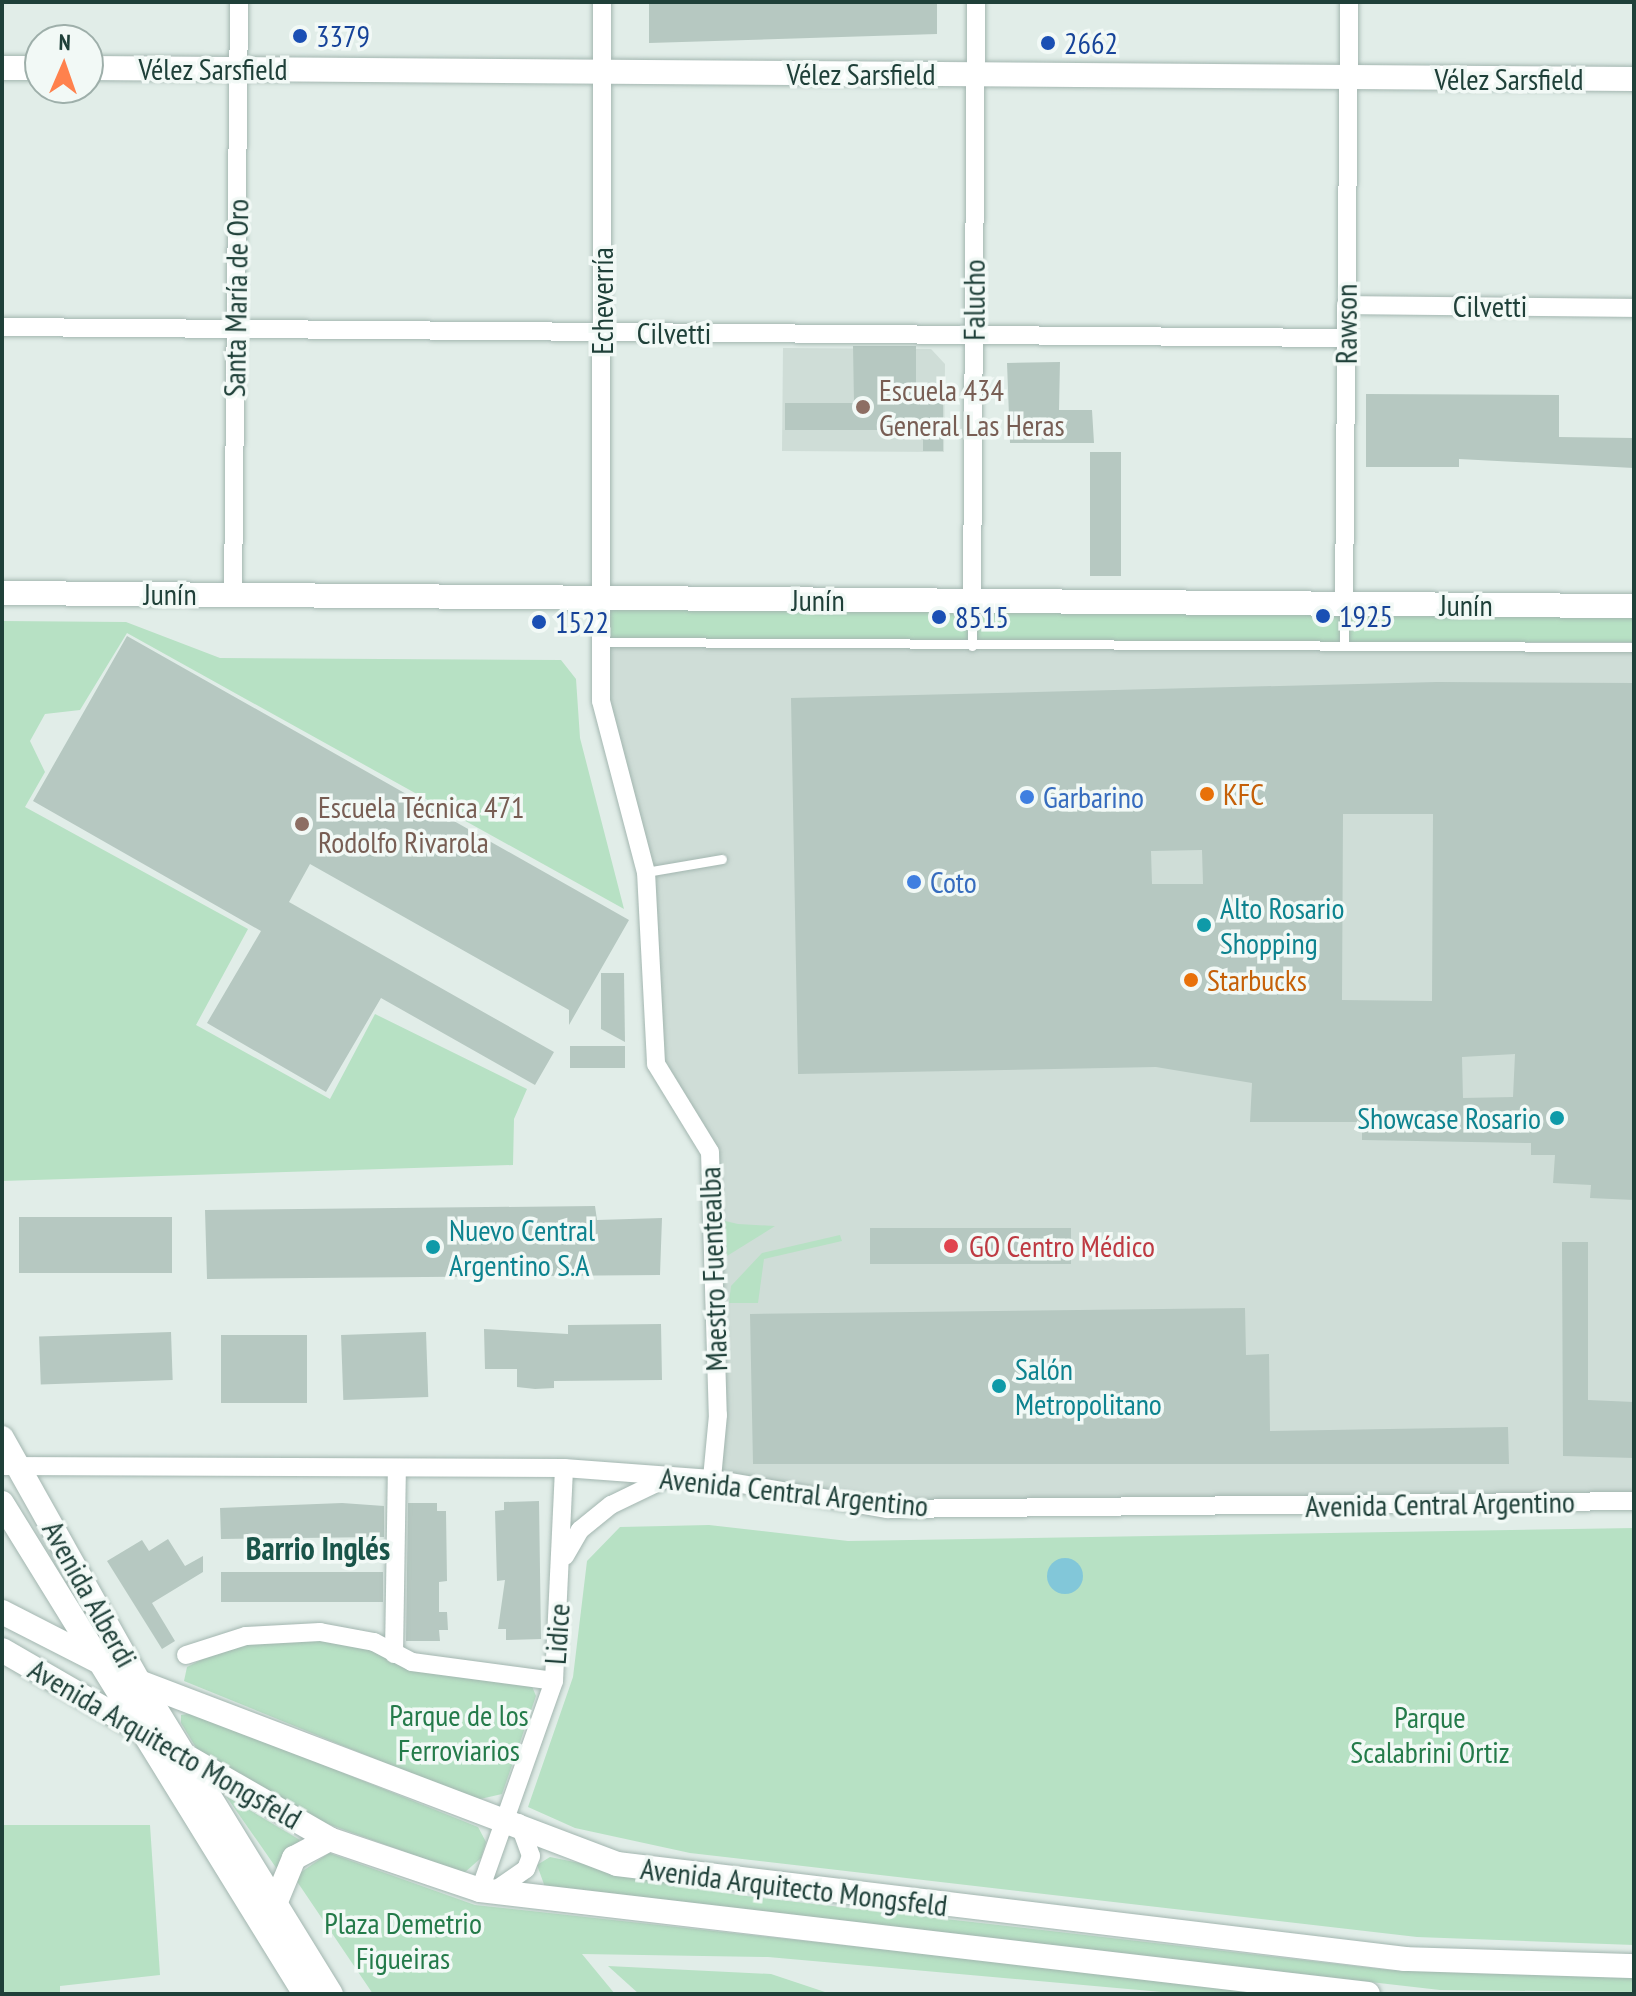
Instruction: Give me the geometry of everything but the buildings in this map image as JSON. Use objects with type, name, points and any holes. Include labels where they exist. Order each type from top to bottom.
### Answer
[{"type":"main road","points":[[2,68],[24,68]]},
{"type":"main road","name":"Vélez Sarsfield","points":[[104,68],[1634,79]]},
{"type":"main road","name":"Junín","points":[[2,593],[1634,606]]},
{"type":"main road","name":"Avenida Alberdi","points":[[2,1438],[12,1468],[185,1758],[331,1994]]},
{"type":"main road","name":"Avenida Alberdi","points":[[2,1503],[305,1994]]},
{"type":"main road","name":"Avenida Arquitecto Mongsfeld","points":[[2,1612],[139,1682],[514,1829],[685,1877],[1405,1959],[1634,1966]]},
{"type":"main road","name":"Avenida Arquitecto Mongsfeld","points":[[2,1650],[329,1839],[486,1892],[1368,1994]]},
{"type":"main road","points":[[275,1904],[294,1858],[329,1839]]},
{"type":"street","name":"Santa María de Oro","points":[[233,595],[239,2]]},
{"type":"street","name":"Echeverría","points":[[600,599],[602,2]]},
{"type":"street","name":"Falucho","points":[[972,602],[976,2]]},
{"type":"street","name":"Rawson","points":[[1344,605],[1349,2]]},
{"type":"street","name":"Cilvetti","points":[[1346,305],[1634,308]]},
{"type":"street","name":"Cilvetti","points":[[2,327],[1346,338]]},
{"type":"street","name":"Maestro Fuentealba","points":[[600,599],[601,701],[646,872],[656,1064],[710,1152],[718,1415],[712,1479]]},
{"type":"street","name":"Avenida Central Argentino","points":[[12,1468],[564,1468],[712,1479],[887,1509],[1634,1501]]},
{"type":"street","name":"Lidice","points":[[486,1892],[526,1869],[514,1829],[512,1797],[554,1681],[563,1560],[564,1468]]},
{"type":"street","points":[[394,1654],[397,1469]]},
{"type":"street","name":"Lidice","points":[[563,1560],[580,1530],[611,1505],[668,1478]]},
{"type":"street","points":[[186,1655],[212,1643],[281,1631],[346,1635],[394,1654],[554,1681]]},
{"type":"street","points":[[486,1892],[514,1829]]},
{"type":"lane","name":"Falucho","points":[[972,602],[972,646]]},
{"type":"lane","name":"Rawson","points":[[1344,605],[1344,646]]},
{"type":"lane","name":"Junín","points":[[600,642],[1634,647]]},
{"type":"lane","points":[[646,872],[722,859]]},
{"type":"shaded area","name":"Escuela 434 General Las Heras","points":[[783,348],[931,349],[945,364],[944,452],[782,451]]},
{"type":"shaded area","points":[[600,642],[1634,647],[1634,1501],[887,1509],[712,1479],[710,1152],[656,1064],[646,872],[602,701]]},
{"type":"green space","points":[[600,599],[1634,599],[1634,642],[600,642]]},
{"type":"green space","points":[[2,621],[126,622],[220,658],[561,660],[576,679],[580,738],[624,909],[127,633],[80,710],[45,714],[30,741],[45,772],[25,807],[248,929],[196,1025],[330,1099],[375,1014],[527,1089],[514,1119],[513,1165],[2,1181]]},
{"type":"green space","points":[[725,1221],[738,1224],[775,1226],[727,1256]]},
{"type":"green space","points":[[840,1235],[842,1241],[764,1259],[758,1303],[729,1303],[731,1286],[762,1253]]},
{"type":"green space","name":"Parque Scalabrini Ortiz","points":[[709,1525],[848,1541],[1634,1528],[1634,1945],[1417,1937],[690,1853],[575,1828],[528,1807],[573,1677],[587,1561],[620,1527]]},
{"type":"green space","name":"Parque de los Ferroviarios","points":[[305,1640],[357,1643],[531,1684],[536,1696],[502,1794],[476,1800],[184,1681],[187,1667],[215,1653],[246,1643]]},
{"type":"green space","name":"Parque de los Ferroviarios","points":[[194,1713],[478,1827],[486,1842],[481,1858],[464,1873],[314,1819],[198,1751],[181,1723],[181,1715]]},
{"type":"green space","name":"Plaza Demetrio Figueiras","points":[[226,1796],[300,1840],[277,1869]]},
{"type":"green space","points":[[2,1825],[150,1825],[160,1975],[60,1986],[60,1994],[2,1994]]},
{"type":"green space","name":"Plaza Demetrio Figueiras","points":[[329,1853],[475,1905],[1293,1994],[1184,1994],[768,1957],[582,1954],[615,1994],[373,1994],[294,1877]]},
{"type":"green space","points":[[550,1857],[737,1895],[1389,1970],[1634,1978],[1634,1992],[1440,1990],[545,1887],[537,1865]]},
{"type":"green space","points":[[608,1966],[771,1974],[831,1994],[639,1994]]},
{"type":"water","points":[[1065,1558],[1077,1564],[1083,1576],[1077,1588],[1065,1594],[1053,1588],[1047,1576],[1053,1564]]},
{"type":"place","name":"3379","points":[[300,36]]},
{"type":"place","name":"2662","points":[[1048,43]]},
{"type":"place","name":"Escuela 434 General Las Heras","points":[[863,407]]},
{"type":"place","name":"1925","points":[[1323,616]]},
{"type":"place","name":"8515","points":[[939,617]]},
{"type":"place","name":"1522","points":[[539,622]]},
{"type":"place","name":"KFC","points":[[1207,794]]},
{"type":"place","name":"Garbarino","points":[[1027,797]]},
{"type":"place","name":"Escuela Técnica 471 Rodolfo Rivarola","points":[[302,824]]},
{"type":"place","name":"Coto","points":[[914,882]]},
{"type":"place","name":"Alto Rosario Shopping","points":[[1204,925]]},
{"type":"place","name":"Starbucks","points":[[1191,980]]},
{"type":"place","name":"Showcase Rosario","points":[[1557,1118]]},
{"type":"place","name":"GO Centro Médico","points":[[951,1246]]},
{"type":"place","name":"Nuevo Central Argentino S.A","points":[[433,1247]]},
{"type":"place","name":"Salón Metropolitano","points":[[999,1386]]},
{"type":"district","name":"Barrio Inglés","points":[[318,1548]]}]
